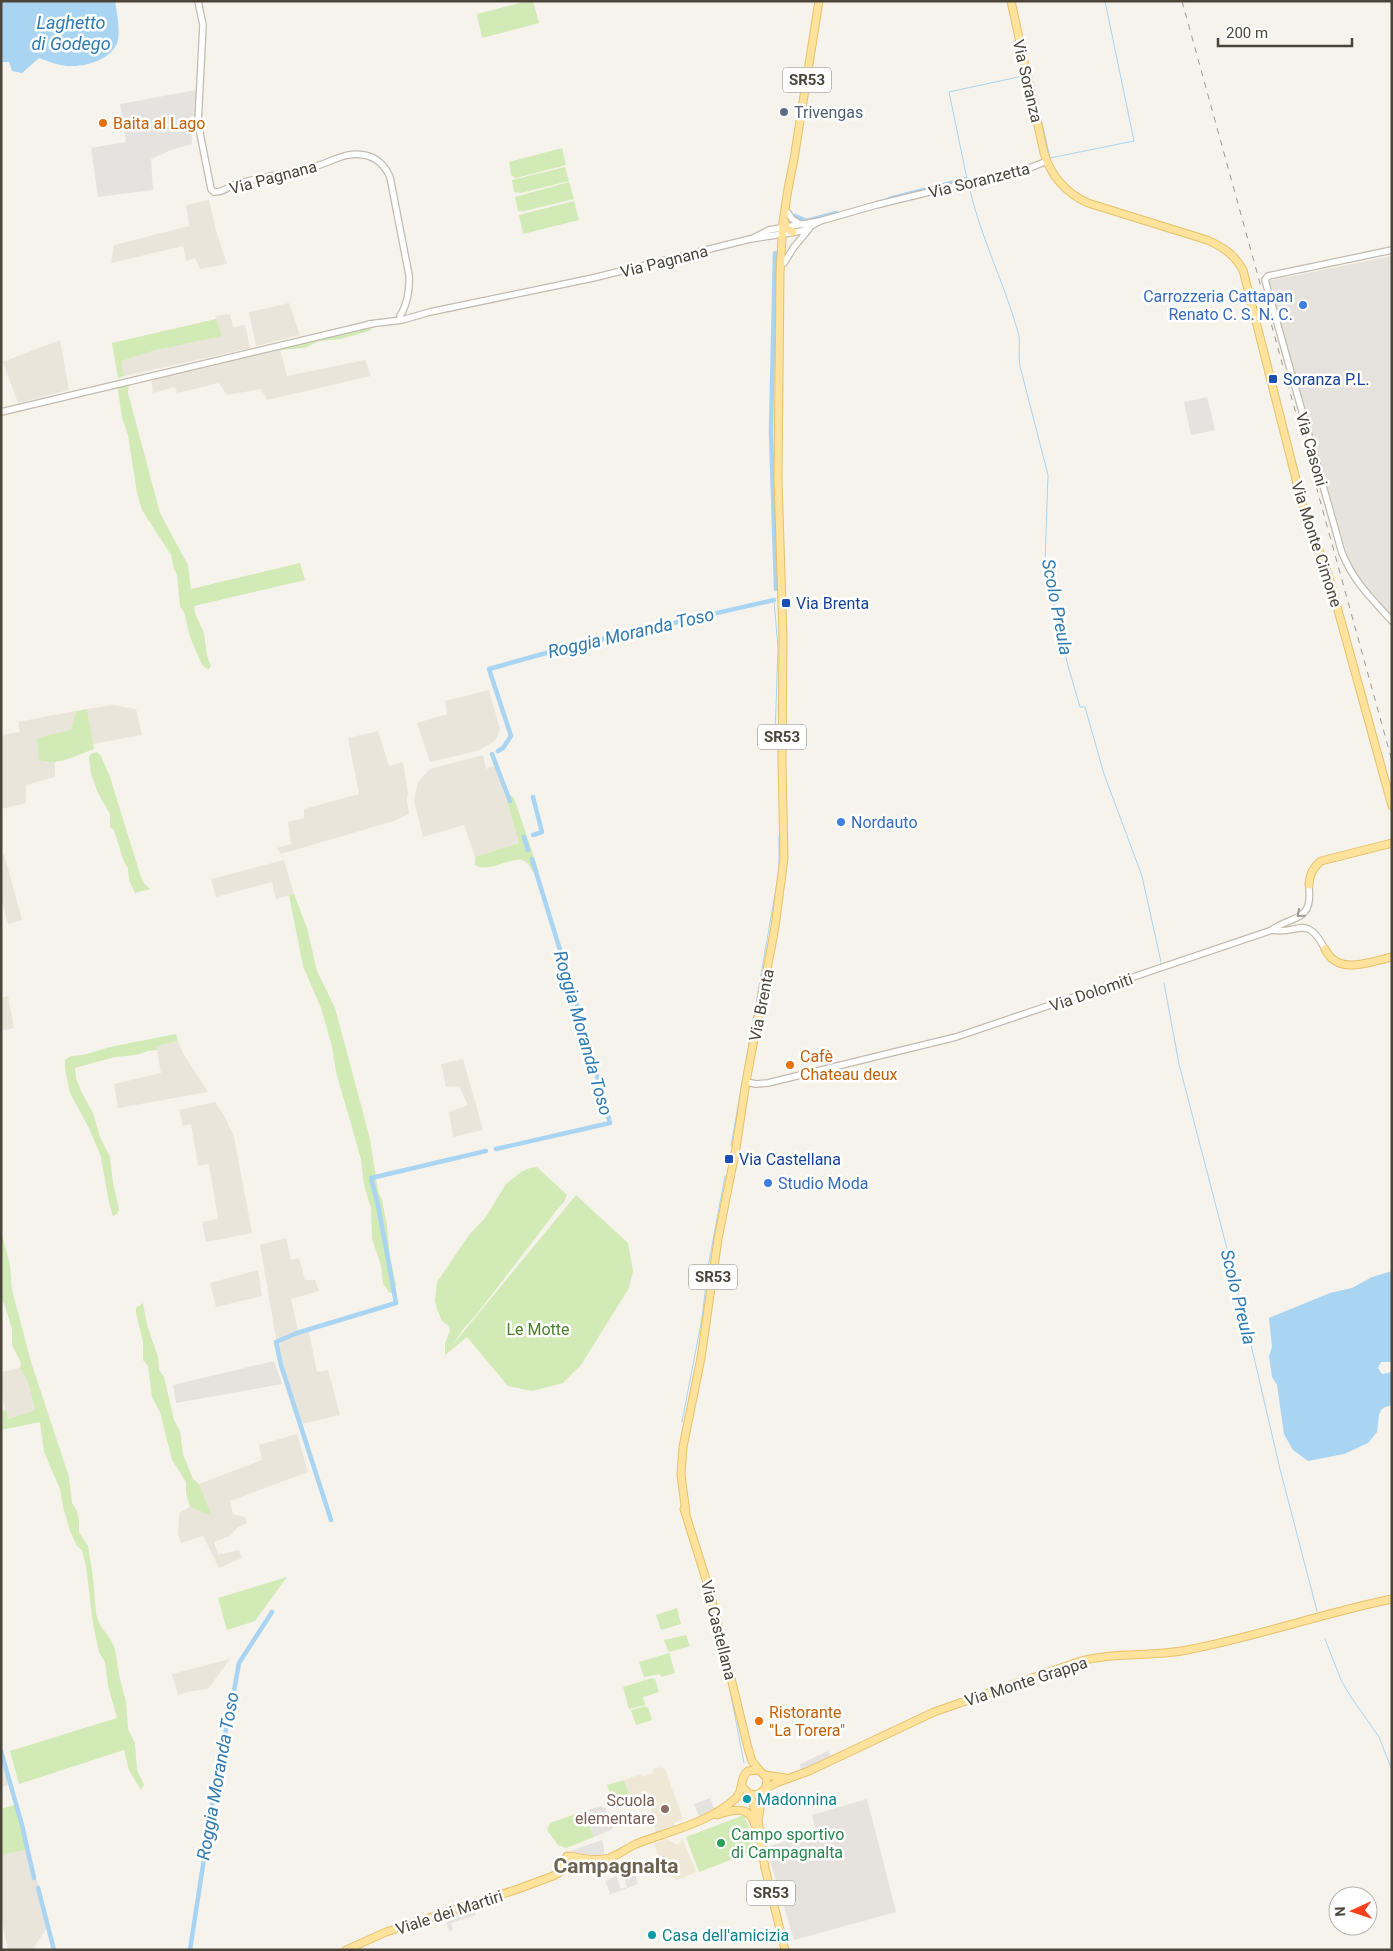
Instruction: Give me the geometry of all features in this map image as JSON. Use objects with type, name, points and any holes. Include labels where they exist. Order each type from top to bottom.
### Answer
[{"type":"main road","name":"Via Brenta","points":[[780,321],[788,189],[818,1]]},
{"type":"main road","name":"Via Soranza","points":[[1011,1],[1047,161]]},
{"type":"main road","name":"Via Brenta","points":[[736,1148],[746,1082],[775,927],[784,858],[782,761],[783,638],[778,479],[781,247],[788,214],[794,158]]},
{"type":"main road","name":"Via Soranzetta","points":[[1047,161],[1059,182],[1074,196],[1102,208],[1207,240],[1222,247],[1238,261],[1246,280]]},
{"type":"main road","points":[[784,274],[782,265],[785,231]]},
{"type":"main road","name":"Via Monte Cimone","points":[[1246,280],[1303,507],[1328,574],[1392,806]]},
{"type":"main road","name":"Via Dolomiti","points":[[1309,885],[1313,868],[1321,861],[1392,843]]},
{"type":"main road","points":[[1325,949],[1331,959],[1346,966],[1392,957]]},
{"type":"main road","name":"Via Castellana","points":[[686,1513],[681,1476],[683,1447],[701,1358],[718,1239],[736,1148]]},
{"type":"main road","name":"Via Castellana","points":[[691,1406],[679,1445],[677,1478],[681,1502],[710,1592],[748,1748]]},
{"type":"main road","points":[[679,1445],[681,1476]]},
{"type":"main road","name":"Via Monte Grappa","points":[[764,1791],[934,1712],[1081,1661],[1104,1657],[1170,1654],[1392,1599]]},
{"type":"main road","name":"SR53","points":[[748,1748],[752,1761],[762,1772]]},
{"type":"main road","name":"SR53","points":[[746,1773],[748,1748]]},
{"type":"main road","points":[[568,1865],[612,1857],[631,1846],[716,1813],[737,1797],[749,1794],[756,1796],[764,1791],[768,1782],[762,1772],[754,1770],[746,1773],[737,1797]]},
{"type":"main road","name":"Via Monte Grappa","points":[[762,1772],[789,1778]]},
{"type":"main road","points":[[742,1786],[749,1794]]},
{"type":"main road","name":"SR53","points":[[764,1791],[760,1808],[761,1844],[786,1950]]},
{"type":"main road","name":"SR53","points":[[749,1794],[759,1826]]},
{"type":"main road","points":[[679,1828],[693,1825],[729,1811],[742,1810],[748,1812],[752,1817],[761,1844]]},
{"type":"main road","points":[[568,1865],[574,1860],[572,1856],[601,1859]]},
{"type":"main road","name":"Viale dei Martiri","points":[[346,1950],[386,1932],[553,1876],[568,1865]]},
{"type":"street","name":"Via Pagnana","points":[[198,1],[203,25],[198,123],[212,190],[220,192],[235,185],[314,167],[350,155],[363,154],[377,160],[388,173],[394,193],[409,275],[405,315]]},
{"type":"street","name":"Via Soranzetta","points":[[785,231],[800,224],[820,221],[876,205],[1018,171],[1047,161]]},
{"type":"street","points":[[788,214],[800,224]]},
{"type":"street","name":"Via Soranzetta","points":[[785,231],[802,231],[820,221]]},
{"type":"street","points":[[784,264],[794,247],[810,228]]},
{"type":"street","name":"Via Pagnana","points":[[750,239],[769,230],[785,231]]},
{"type":"street","name":"Via Pagnana","points":[[1,412],[405,315],[430,312],[594,278],[750,239],[770,237],[785,231]]},
{"type":"street","points":[[770,237],[781,247]]},
{"type":"street","name":"Via Casoni","points":[[1392,250],[1268,276],[1265,280],[1337,537],[1350,572],[1361,588],[1392,621]]},
{"type":"street","name":"Via Pagnana","points":[[369,324],[391,322],[405,315]]},
{"type":"street","name":"Via Dolomiti","points":[[746,1082],[756,1084],[768,1083],[956,1037],[1272,930],[1278,924],[1297,918],[1306,910],[1309,902],[1309,885]]},
{"type":"street","points":[[1272,930],[1308,929],[1317,936],[1325,949]]},
{"type":"shaded area","points":[[196,90],[195,116],[191,116],[192,144],[171,150],[151,159],[153,190],[98,197],[91,148],[126,142],[120,104]]},
{"type":"shaded area","points":[[209,200],[216,231],[227,264],[200,269],[195,258],[186,261],[183,246],[111,263],[114,245],[189,226],[186,205]]},
{"type":"shaded area","points":[[1392,256],[1392,615],[1355,574],[1348,558],[1268,281]]},
{"type":"shaded area","points":[[289,303],[300,335],[256,346],[249,312]]},
{"type":"shaded area","points":[[230,314],[233,327],[245,325],[250,348],[124,376],[120,361],[156,350],[221,335],[215,316]]},
{"type":"shaded area","points":[[60,340],[69,390],[18,403],[3,362]]},
{"type":"shaded area","points":[[280,349],[287,376],[365,360],[371,376],[267,400],[261,389],[227,395],[219,383],[177,393],[175,387],[153,393],[151,378]]},
{"type":"shaded area","points":[[1207,397],[1215,430],[1191,435],[1184,402]]},
{"type":"shaded area","points":[[489,690],[500,729],[497,738],[477,751],[430,762],[417,723],[447,714],[445,701]]},
{"type":"shaded area","points":[[113,705],[136,709],[142,735],[93,744],[87,709]]},
{"type":"shaded area","points":[[76,711],[71,730],[44,763],[55,762],[55,777],[26,785],[26,803],[1,809],[1,735],[20,732],[18,722]]},
{"type":"shaded area","points":[[378,731],[389,766],[403,762],[409,814],[394,821],[281,854],[277,848],[291,844],[288,822],[304,818],[304,809],[359,794],[348,738]]},
{"type":"shaded area","points":[[483,755],[486,769],[496,765],[519,843],[475,857],[464,825],[423,837],[414,801],[418,782],[430,769]]},
{"type":"shaded area","points":[[4,854],[22,920],[8,924],[1,898],[1,855]]},
{"type":"shaded area","points":[[284,860],[294,894],[276,899],[272,882],[216,897],[211,879]]},
{"type":"shaded area","points":[[8,996],[14,1028],[1,1031],[1,998]]},
{"type":"shaded area","points":[[178,1041],[183,1053],[208,1092],[118,1108],[114,1084],[161,1073],[156,1046]]},
{"type":"shaded area","points":[[463,1059],[483,1130],[453,1137],[449,1112],[468,1105],[459,1086],[446,1087],[441,1064]]},
{"type":"shaded area","points":[[215,1102],[225,1117],[234,1137],[252,1233],[206,1242],[202,1222],[218,1219],[209,1164],[198,1166],[191,1124],[183,1126],[179,1110]]},
{"type":"shaded area","points":[[286,1238],[291,1260],[299,1258],[305,1280],[315,1280],[319,1291],[291,1299],[298,1331],[308,1328],[317,1372],[328,1370],[340,1415],[301,1424],[278,1350],[260,1245]]},
{"type":"shaded area","points":[[258,1270],[262,1296],[216,1307],[210,1283]]},
{"type":"shaded area","points":[[274,1361],[282,1384],[176,1403],[173,1385]]},
{"type":"shaded area","points":[[20,1368],[28,1382],[35,1410],[8,1419],[1,1393],[1,1372]]},
{"type":"shaded area","points":[[297,1434],[308,1472],[230,1501],[233,1514],[245,1517],[247,1523],[237,1528],[230,1536],[214,1542],[218,1555],[239,1550],[242,1558],[219,1568],[203,1536],[181,1543],[178,1533],[179,1513],[190,1507],[211,1515],[199,1484],[262,1460],[259,1445]]},
{"type":"shaded area","points":[[230,1659],[208,1689],[178,1695],[172,1674]]},
{"type":"shaded area","points":[[1,1746],[12,1784],[1,1787]]},
{"type":"shaded area","points":[[828,1751],[831,1756],[801,1771],[800,1764]]},
{"type":"shaded area","name":"Scuola elementare","points":[[659,1767],[665,1769],[683,1819],[674,1823],[675,1826],[656,1833],[648,1794],[648,1796],[631,1800],[624,1780],[641,1774],[642,1777],[653,1773],[653,1769]]},
{"type":"shaded area","points":[[710,1798],[715,1810],[699,1816],[694,1804]]},
{"type":"shaded area","points":[[867,1799],[896,1912],[794,1940],[766,1847],[816,1832],[812,1815]]},
{"type":"shaded area","points":[[601,1806],[602,1808],[605,1807],[613,1829],[594,1837],[586,1814],[590,1813],[587,1810]]},
{"type":"shaded area","points":[[682,1838],[696,1872],[677,1880],[672,1876],[666,1876],[654,1844],[666,1839],[678,1845]]},
{"type":"shaded area","points":[[602,1840],[604,1855],[592,1857],[570,1851]]},
{"type":"shaded area","points":[[29,1849],[49,1925],[32,1950],[8,1950],[1,1916],[1,1855]]},
{"type":"shaded area","points":[[633,1870],[638,1884],[606,1896],[610,1893],[605,1881],[616,1876],[621,1889],[627,1887],[623,1874]]},
{"type":"shaded area","points":[[473,1906],[476,1915],[451,1923],[453,1930],[449,1931],[444,1915]]},
{"type":"green space","points":[[519,1],[533,1],[539,23],[482,38],[477,14],[520,3]]},
{"type":"green space","points":[[562,148],[566,165],[516,178],[511,175],[509,162]]},
{"type":"green space","points":[[565,167],[569,181],[521,193],[514,192],[512,180]]},
{"type":"green space","points":[[569,182],[574,199],[518,211],[515,197]]},
{"type":"green space","points":[[574,201],[579,220],[523,234],[519,215]]},
{"type":"green space","points":[[216,319],[222,336],[156,350],[121,361],[124,376],[118,378],[112,343]]},
{"type":"green space","points":[[369,326],[372,330],[341,339],[319,341],[305,348],[280,349]]},
{"type":"green space","points":[[129,383],[128,393],[160,513],[188,565],[191,589],[300,563],[305,580],[194,606],[204,633],[207,656],[211,666],[208,670],[202,665],[190,637],[184,612],[180,607],[177,575],[171,555],[142,510],[137,493],[128,435],[122,418],[118,390],[119,386]]},
{"type":"green space","points":[[87,709],[94,749],[59,761],[45,762],[39,760],[37,738],[71,730],[76,711]]},
{"type":"green space","points":[[97,752],[101,756],[110,777],[143,882],[150,889],[135,893],[129,880],[128,868],[124,862],[114,830],[110,827],[110,814],[98,793],[91,774],[89,757]]},
{"type":"green space","points":[[500,777],[505,792],[514,798],[539,872],[533,872],[527,863],[522,860],[488,867],[475,865],[475,857],[519,843]]},
{"type":"green space","points":[[294,894],[307,928],[317,971],[335,1008],[370,1139],[396,1285],[393,1293],[390,1293],[383,1284],[381,1265],[372,1239],[371,1208],[364,1185],[361,1159],[336,1072],[332,1046],[321,1008],[303,966],[289,895]]},
{"type":"green space","points":[[176,1034],[178,1041],[156,1046],[157,1050],[115,1057],[75,1068],[76,1078],[81,1091],[93,1113],[100,1137],[110,1157],[119,1209],[117,1214],[113,1216],[101,1157],[89,1128],[70,1093],[65,1060],[71,1056]]},
{"type":"green space","name":"Le Motte","points":[[537,1167],[567,1195],[564,1202],[451,1347],[576,1195],[628,1243],[633,1271],[629,1288],[581,1365],[563,1383],[532,1391],[508,1386],[467,1337],[445,1355],[445,1344],[450,1330],[449,1326],[442,1321],[435,1301],[437,1282],[469,1235],[485,1218],[506,1184],[521,1172]]},
{"type":"green space","points":[[1,1231],[10,1265],[12,1290],[31,1362],[69,1477],[72,1503],[77,1511],[79,1520],[79,1532],[88,1546],[96,1614],[100,1625],[115,1649],[126,1702],[128,1729],[135,1743],[137,1770],[144,1785],[141,1790],[129,1770],[124,1750],[19,1784],[10,1751],[117,1718],[108,1686],[105,1662],[99,1652],[93,1624],[86,1566],[82,1550],[77,1546],[70,1531],[60,1489],[44,1452],[40,1422],[1,1430],[1,1411],[6,1410],[8,1419],[35,1410],[28,1382],[20,1368],[21,1363],[12,1345],[12,1329],[4,1303],[1,1300]]},
{"type":"green space","points":[[143,1303],[147,1325],[158,1357],[159,1370],[164,1377],[174,1420],[180,1431],[183,1454],[193,1479],[199,1484],[212,1516],[190,1507],[186,1493],[186,1482],[172,1460],[160,1412],[152,1397],[148,1366],[143,1360],[143,1342],[136,1308]]},
{"type":"green space","points":[[287,1577],[255,1621],[227,1630],[218,1598]]},
{"type":"green space","points":[[677,1608],[681,1624],[661,1630],[656,1615]]},
{"type":"green space","points":[[686,1635],[690,1646],[669,1652],[675,1673],[661,1677],[660,1674],[644,1677],[639,1662],[669,1653],[664,1640]]},
{"type":"green space","points":[[652,1678],[655,1679],[659,1692],[643,1697],[645,1705],[629,1709],[623,1687]]},
{"type":"green space","points":[[646,1706],[652,1720],[636,1725],[631,1710]]},
{"type":"green space","points":[[624,1780],[631,1800],[621,1803],[612,1799],[607,1785]]},
{"type":"green space","points":[[17,1804],[29,1849],[1,1855],[1,1809]]},
{"type":"green space","points":[[587,1810],[590,1813],[586,1815],[594,1837],[566,1848],[558,1845],[547,1830],[550,1823]]},
{"type":"green space","name":"Campo sportivo di Campagnalta","points":[[744,1815],[757,1850],[699,1872],[686,1837]]},
{"type":"water","name":"Laghetto di Godego","points":[[1,1],[115,1],[119,35],[116,46],[112,52],[93,63],[69,66],[39,58],[22,73],[12,71],[9,62],[1,62]]},
{"type":"water","points":[[1392,1271],[1392,1362],[1381,1362],[1378,1368],[1382,1374],[1392,1372],[1392,1405],[1381,1410],[1377,1432],[1368,1443],[1344,1454],[1308,1461],[1293,1450],[1284,1434],[1277,1385],[1272,1377],[1269,1356],[1272,1347],[1269,1318],[1330,1293],[1352,1288],[1372,1277]]},
{"type":"waterway","points":[[1031,74],[1050,158],[1134,141],[1105,1]]},
{"type":"waterway","points":[[967,179],[949,92],[1023,76]]},
{"type":"waterway","name":"Roggia Moranda Toso","points":[[889,199],[967,179]]},
{"type":"waterway","name":"Scolo Preula","points":[[969,186],[979,223],[1018,332],[1020,366],[1048,475],[1045,563],[1068,666],[1080,707],[1085,707],[1104,774],[1142,876],[1161,962]]},
{"type":"waterway","name":"Roggia Moranda Toso","points":[[795,216],[807,221],[836,213]]},
{"type":"waterway","name":"Roggia Moranda Toso","points":[[775,253],[771,432],[776,589]]},
{"type":"waterway","points":[[774,600],[778,647],[775,736]]},
{"type":"waterway","name":"Roggia Moranda Toso","points":[[498,751],[503,748],[511,736],[489,669],[564,648],[774,600]]},
{"type":"waterway","name":"Roggia Moranda Toso","points":[[492,754],[510,801]]},
{"type":"waterway","name":"Roggia Moranda Toso","points":[[533,797],[542,832],[533,835]]},
{"type":"waterway","points":[[779,836],[779,873]]},
{"type":"waterway","name":"Roggia Moranda Toso","points":[[524,837],[528,850]]},
{"type":"waterway","name":"Roggia Moranda Toso","points":[[496,1149],[610,1123],[584,1028],[532,859]]},
{"type":"waterway","points":[[731,1146],[778,877]]},
{"type":"waterway","name":"Scolo Preula","points":[[1164,983],[1179,1064],[1243,1310],[1280,1469],[1317,1611]]},
{"type":"waterway","name":"Roggia Moranda Toso","points":[[331,1520],[281,1365],[276,1342],[297,1333],[396,1303],[378,1205],[371,1178],[486,1151]]},
{"type":"waterway","points":[[682,1422],[702,1318],[708,1267],[725,1176]]},
{"type":"waterway","name":"Roggia Moranda Toso","points":[[190,1950],[219,1761],[239,1663],[272,1612]]},
{"type":"waterway","name":"Scolo Preula","points":[[1325,1639],[1341,1680],[1379,1737],[1392,1770]]},
{"type":"waterway","points":[[717,1646],[728,1681]]},
{"type":"waterway","points":[[730,1690],[744,1763]]},
{"type":"waterway","points":[[1,1751],[22,1825],[34,1878]]},
{"type":"waterway","points":[[760,1861],[761,1869]]},
{"type":"waterway","points":[[38,1888],[54,1950]]},
{"type":"railway","points":[[1182,1],[1392,761]]},
{"type":"place","name":"Trivengas","points":[[784,112]]},
{"type":"place","name":"Baita al Lago","points":[[103,123]]},
{"type":"place","name":"Carrozzeria Cattapan Renato C. S. N. C.","points":[[1303,305]]},
{"type":"place","name":"Soranza P.L.","points":[[1273,379]]},
{"type":"place","name":"Via Brenta","points":[[786,603]]},
{"type":"place","name":"Nordauto","points":[[841,822]]},
{"type":"place","name":"Cafè Chateau deux","points":[[790,1065]]},
{"type":"place","name":"Via Castellana","points":[[729,1159]]},
{"type":"place","name":"Studio Moda","points":[[768,1183]]},
{"type":"place","name":"Ristorante \"La Torera\"","points":[[759,1721]]},
{"type":"place","name":"Madonnina","points":[[747,1799]]},
{"type":"place","name":"Scuola elementare","points":[[665,1809]]},
{"type":"place","name":"Campo sportivo di Campagnalta","points":[[721,1843]]},
{"type":"place","name":"Casa dell'amicizia","points":[[652,1935]]},
{"type":"district","name":"Campagnalta","points":[[616,1866]]}]
